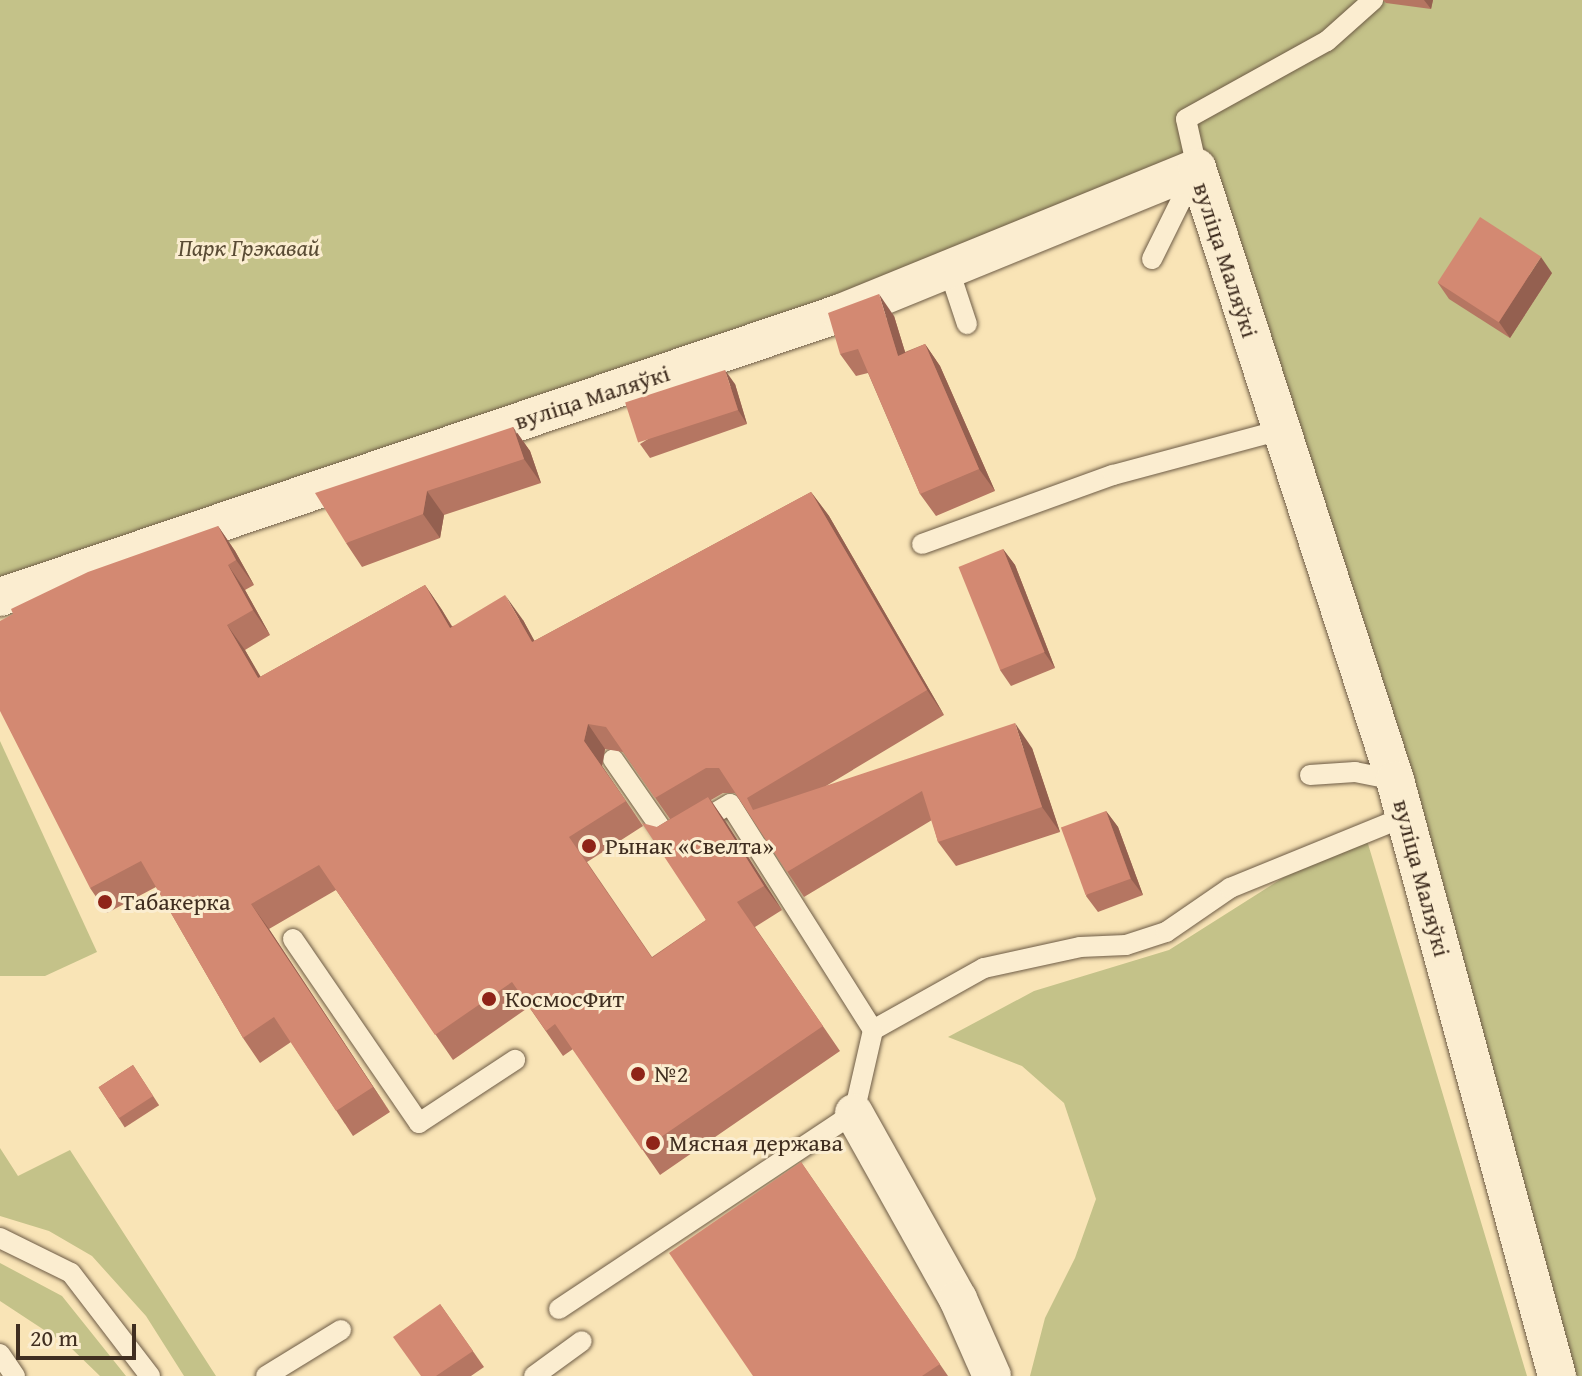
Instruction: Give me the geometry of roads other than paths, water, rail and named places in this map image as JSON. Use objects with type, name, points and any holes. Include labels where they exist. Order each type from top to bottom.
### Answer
[{"type":"street","name":"вуліца Маляўкі","points":[[6,594],[841,313],[1197,168],[1406,816],[1557,1376]]},
{"type":"street","points":[[854,1113],[958,1299],[992,1376]]},
{"type":"lane","points":[[1152,259],[1197,168],[1186,119],[1327,41],[1373,0]]},
{"type":"lane","points":[[949,270],[967,324]]},
{"type":"lane","points":[[922,544],[1113,475],[1281,430]]},
{"type":"lane","points":[[559,1309],[854,1113],[873,1030],[730,804],[669,840],[613,759]]},
{"type":"lane","points":[[1310,775],[1355,772],[1395,780]]},
{"type":"lane","points":[[873,1030],[984,968],[1080,947],[1126,945],[1166,932],[1230,888],[1406,816]]},
{"type":"lane","points":[[293,939],[419,1123],[515,1060]]},
{"type":"lane","points":[[0,1238],[71,1273],[150,1376]]},
{"type":"lane","points":[[266,1376],[341,1330]]},
{"type":"lane","points":[[534,1376],[582,1341]]},
{"type":"lane","points":[[0,1354],[15,1376]]},
{"type":"place","name":"Рынак «Свелта»","points":[[589,846]]},
{"type":"place","name":"Табакерка","points":[[105,902]]},
{"type":"place","name":"КосмосФит","points":[[489,999]]},
{"type":"place","name":"№2","points":[[638,1074]]},
{"type":"place","name":"Мясная держава","points":[[653,1143]]},
{"type":"park label","name":"Парк Грэкавай","points":[[249,248]]}]
